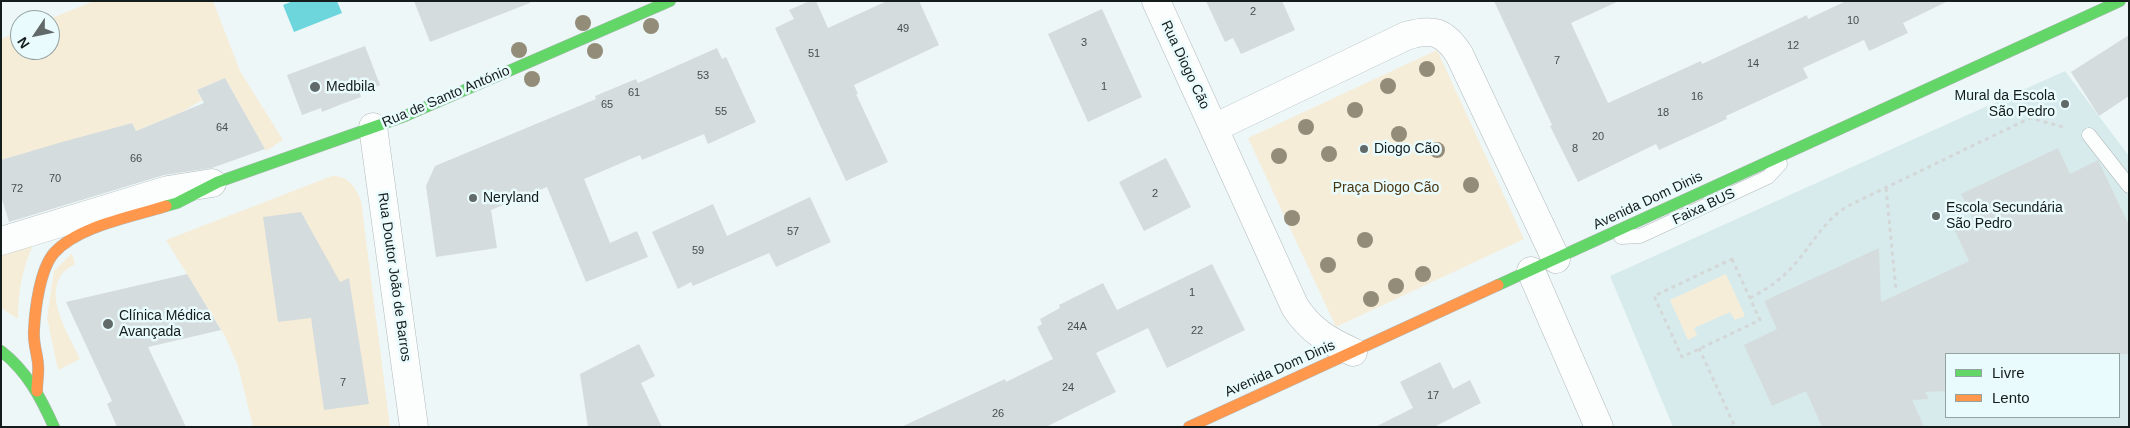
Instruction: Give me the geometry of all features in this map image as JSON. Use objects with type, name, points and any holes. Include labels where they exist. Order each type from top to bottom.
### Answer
[{"type":"street","name":"Rua de Santo António","points":[[37,390],[38,364],[34,349],[35,308],[45,270],[53,254],[67,242],[79,235],[177,204],[218,182],[413,113],[670,1]]},
{"type":"street","name":"Rua Diogo Cão","points":[[1156,1],[1214,128]]},
{"type":"street","points":[[1792,151],[2120,1]]},
{"type":"street","points":[[1353,352],[1326,339],[1314,330],[1295,306],[1214,128],[1406,36],[1427,31],[1435,32],[1445,36],[1459,54],[1556,259]]},
{"type":"street","name":"Rua Doutor João de Barros","points":[[373,127],[414,427]]},
{"type":"street","name":"Rua de Santo António","points":[[1,241],[168,190],[218,182]]},
{"type":"street","name":"Avenida Dom Dinis","points":[[1189,427],[1605,237]]},
{"type":"street","points":[[1531,271],[1599,427]]},
{"type":"street","points":[[1,351],[19,366],[37,390],[54,427]]},
{"type":"lane","points":[[2090,135],[2129,186]]},
{"type":"lane","name":"Faixa BUS","points":[[1605,237],[1640,236],[1768,177],[1792,151]]},
{"type":"path","points":[[1750,298],[1766,289],[1788,272],[1824,226],[1836,214],[2030,118],[2090,135]]},
{"type":"path","points":[[1886,188],[1896,290]]},
{"type":"path","points":[[1732,259],[1750,298],[1760,320],[1682,357],[1654,296],[1732,259]]},
{"type":"path","points":[[1699,348],[1734,427]]},
{"type":"shaded area","name":"Escola Secundária São Pedro","points":[[2065,71],[2129,156],[2129,427],[1673,427],[1610,276]]},
{"type":"green space","points":[[94,1],[213,1],[240,71],[283,140],[266,151],[225,78],[197,90],[202,100],[182,112],[136,131],[132,123],[1,160],[1,39],[10,35],[10,60],[60,60],[60,15]]},
{"type":"green space","name":"Praça Diogo Cão","points":[[1437,50],[1524,239],[1336,327],[1248,138]]},
{"type":"green space","points":[[332,176],[337,176],[350,183],[361,201],[390,427],[253,427],[238,366],[225,336],[166,240]]},
{"type":"green space","points":[[33,245],[21,281],[18,319],[1,308],[1,256]]},
{"type":"green space","points":[[72,253],[75,264],[60,277],[56,287],[56,297],[61,319],[80,359],[58,370],[47,318],[54,271]]},
{"type":"green space","points":[[1726,274],[1745,316],[1735,320],[1730,312],[1694,328],[1697,335],[1688,340],[1670,300]]},
{"type":"water","points":[[293,1],[337,1],[342,13],[294,32],[283,5]]},
{"type":"building","points":[[414,1],[530,1],[530,3],[430,42]]},
{"type":"building","points":[[810,1],[816,1],[828,28],[887,1],[919,1],[939,45],[854,85],[858,94],[856,94],[888,162],[846,181],[775,28],[794,19],[789,10]]},
{"type":"building","points":[[1206,1],[1282,1],[1295,30],[1241,54],[1233,38],[1225,42]]},
{"type":"building","points":[[1494,1],[1619,1],[1571,23],[1608,103],[1701,61],[1702,64],[1807,15],[1808,19],[1846,1],[1948,1],[1903,23],[1908,33],[1869,51],[1864,40],[1803,68],[1808,78],[1726,116],[1727,119],[1659,150],[1656,144],[1578,182],[1550,126],[1552,125]]},
{"type":"building","points":[[1102,9],[1142,97],[1088,122],[1048,34]]},
{"type":"building","points":[[2129,35],[2129,96],[2099,116],[2071,72]]},
{"type":"building","points":[[365,46],[380,85],[360,93],[361,97],[322,112],[321,108],[302,115],[287,75]]},
{"type":"building","points":[[717,48],[722,59],[726,57],[756,122],[708,144],[704,134],[642,160],[640,155],[584,179],[610,243],[637,231],[648,257],[586,282],[547,187],[491,210],[497,248],[436,257],[426,186],[435,166],[596,99],[595,96],[636,79],[638,83]]},
{"type":"building","points":[[225,78],[265,149],[212,168],[164,175],[9,222],[1,196],[1,160],[132,123],[136,131],[204,103],[197,90]]},
{"type":"building","points":[[2058,148],[2070,174],[2098,160],[2129,225],[2129,354],[1945,353],[1945,391],[1925,392],[1929,399],[1912,400],[1924,427],[1822,427],[1806,391],[1772,406],[1744,345],[1777,329],[1764,301],[1879,248],[1881,302],[1969,261],[1954,229],[1974,220],[1961,194]]},
{"type":"building","points":[[1166,158],[1191,207],[1144,231],[1119,182]]},
{"type":"building","points":[[810,197],[831,242],[776,267],[769,253],[693,286],[691,282],[678,289],[652,232],[713,204],[727,236]]},
{"type":"building","points":[[301,212],[340,282],[349,278],[369,404],[324,410],[311,318],[278,322],[263,217]]},
{"type":"building","points":[[1212,264],[1245,330],[1167,368],[1148,328],[1096,353],[1116,392],[1046,427],[901,427],[1005,379],[1006,382],[1053,359],[1037,327],[1042,324],[1040,319],[1060,308],[1059,305],[1103,283],[1117,310]]},
{"type":"building","points":[[187,274],[221,330],[148,347],[186,427],[117,427],[107,404],[112,401],[66,302]]},
{"type":"building","points":[[639,344],[655,376],[641,383],[662,427],[588,427],[580,374]]},
{"type":"building","points":[[1440,362],[1453,389],[1470,380],[1481,403],[1434,427],[1375,427],[1413,408],[1400,382]]},
{"type":"traffic: fast","points":[[166,206],[177,203],[218,182],[405,116],[670,1]]},
{"type":"traffic: fast","points":[[1498,285],[2120,1]]},
{"type":"traffic: fast","points":[[1,351],[26,376],[54,427]]},
{"type":"traffic: slow","points":[[37,391],[38,367],[34,335],[36,311],[39,290],[49,260],[64,244],[91,229],[166,206]]},
{"type":"traffic: slow","points":[[1189,427],[1498,285]]},
{"type":"place","name":"Medbila","points":[[315,87]]},
{"type":"place","name":"Mural da Escola São Pedro","points":[[2065,104]]},
{"type":"place","name":"Diogo Cão","points":[[1364,149]]},
{"type":"place","name":"Neryland","points":[[473,198]]},
{"type":"place","name":"Escola Secundária São Pedro","points":[[1936,216]]},
{"type":"place","name":"Clínica Médica Avançada","points":[[108,324]]}]
